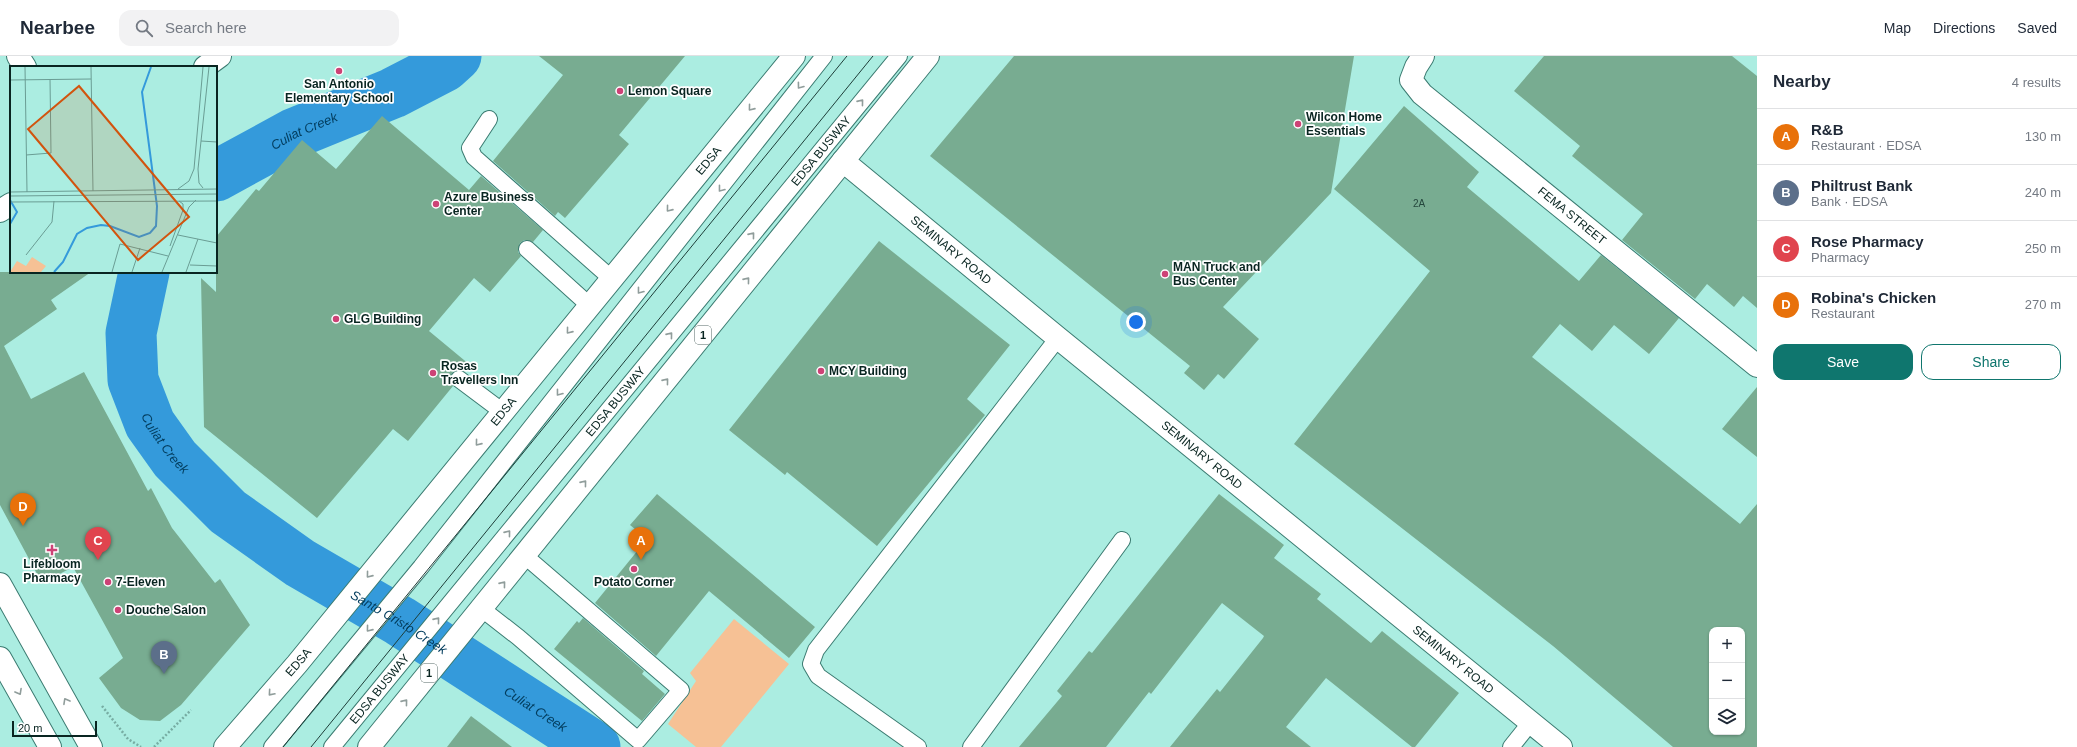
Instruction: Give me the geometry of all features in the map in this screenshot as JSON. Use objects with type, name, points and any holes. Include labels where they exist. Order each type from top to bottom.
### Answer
[{"type":"main road","points":[[18,56],[24,66]]},
{"type":"main road","points":[[206,66],[220,56]]},
{"type":"main road","name":"EDSA","points":[[225,747],[297,664],[794,56]]},
{"type":"main road","name":"1","points":[[375,740],[928,56]]},
{"type":"main road","name":"FEMA STREET","points":[[1423,56],[1416,67],[1412,80],[1422,94],[1757,366]]},
{"type":"main road","name":"SEMINARY ROAD","points":[[843,161],[1561,747]]},
{"type":"main road","points":[[0,211],[10,205]]},
{"type":"main road","points":[[0,584],[92,747]]},
{"type":"main road","points":[[0,658],[50,747]]},
{"type":"lane","points":[[272,747],[421,567],[733,174],[824,56]]},
{"type":"lane","name":"EDSA BUSWAY","points":[[332,747],[899,56]]},
{"type":"lane","points":[[489,119],[470,148],[474,157],[612,279]]},
{"type":"lane","points":[[527,249],[590,306]]},
{"type":"lane","points":[[918,747],[818,676],[811,664],[816,650],[1058,338]]},
{"type":"lane","points":[[459,379],[503,412]]},
{"type":"lane","points":[[971,747],[1122,540]]},
{"type":"lane","points":[[480,611],[518,637],[638,740],[681,690],[525,556]]},
{"type":"lane","points":[[1511,747],[1531,722]]},
{"type":"path","points":[[102,706],[128,739],[141,747]]},
{"type":"path","points":[[154,747],[191,710]]},
{"type":"shaded area","points":[[734,619],[789,664],[721,747],[696,747],[668,724],[696,681],[690,673]]},
{"type":"building","points":[[539,56],[685,56],[619,135],[629,144],[565,218],[558,212],[555,216],[493,161],[563,75]]},
{"type":"building","name":"MAN Truck and Bus Center","points":[[1014,56],[1354,56],[1331,193],[1223,307],[1259,339],[1224,379],[1218,374],[1204,390],[1184,373],[1190,366],[930,156]]},
{"type":"building","points":[[1544,56],[1732,56],[1757,76],[1757,308],[1743,296],[1734,307],[1707,284],[1695,299],[1622,240],[1643,214],[1572,156],[1580,146],[1514,91]]},
{"type":"building","points":[[1404,106],[1479,172],[1467,187],[1579,281],[1601,255],[1679,318],[1649,354],[1614,325],[1592,351],[1560,324],[1532,357],[1740,524],[1757,504],[1757,747],[1673,747],[1553,646],[1294,444],[1430,271],[1334,189]]},
{"type":"building","points":[[382,116],[469,190],[481,176],[543,230],[533,242],[524,240],[520,243],[518,252],[521,256],[490,292],[474,278],[429,331],[470,365],[465,372],[460,370],[452,373],[450,378],[453,386],[408,441],[393,429],[317,518],[204,427],[201,278],[216,292],[217,236],[256,189],[259,191],[302,140],[336,169]]},
{"type":"building","points":[[879,241],[1010,345],[967,399],[985,415],[877,546],[787,472],[785,475],[729,430]]},
{"type":"building","points":[[0,272],[90,273],[51,300],[57,309],[4,346],[31,399],[84,372],[148,491],[151,488],[172,528],[215,583],[220,579],[250,625],[181,705],[160,721],[140,720],[121,708],[99,678],[123,658],[73,567],[42,583],[0,505]]},
{"type":"building","points":[[1757,387],[1757,457],[1722,429]]},
{"type":"building","points":[[657,494],[815,627],[789,658],[709,591],[656,656],[595,603],[647,539],[630,525]]},
{"type":"building","points":[[1219,494],[1284,545],[1274,558],[1321,594],[1317,599],[1371,643],[1382,631],[1459,693],[1415,747],[1412,747],[1326,678],[1286,727],[1311,747],[1170,747],[1217,689],[1220,692],[1264,636],[1222,603],[1151,694],[1149,692],[1106,747],[1019,747],[1062,696],[1057,691],[1089,651],[1092,653]]},
{"type":"building","points":[[583,618],[644,671],[642,674],[665,694],[642,721],[554,649],[577,621],[579,623]]},
{"type":"building","points":[[471,716],[512,747],[447,747]]},
{"type":"waterway","name":"Culiat Creek","points":[[217,175],[295,133],[393,93],[445,66],[456,56]]},
{"type":"waterway","name":"Culiat Creek","points":[[144,273],[131,333],[133,380],[150,424],[175,459],[228,512],[300,563],[400,621],[595,747]]},
{"type":"tram line","points":[[283,747],[847,56]]},
{"type":"tram line","points":[[311,747],[873,56]]},
{"type":"place","name":"San Antonio Elementary School","points":[[339,71]]},
{"type":"place","name":"Lemon Square","points":[[620,91]]},
{"type":"place","name":"Wilcon Home Essentials","points":[[1298,124]]},
{"type":"place","name":"Azure Business Center","points":[[436,204]]},
{"type":"place","name":"MAN Truck and Bus Center","points":[[1165,274]]},
{"type":"place","name":"GLG Building","points":[[336,319]]},
{"type":"place","name":"MCY Building","points":[[821,371]]},
{"type":"place","name":"Rosas Travellers Inn","points":[[433,373]]},
{"type":"place","name":"Robina's Chicken","points":[[23,526]]},
{"type":"place","name":"Lifebloom Pharmacy","points":[[52,550]]},
{"type":"place","name":"Rose Pharmacy","points":[[98,560]]},
{"type":"place","name":"R&B","points":[[641,560]]},
{"type":"place","name":"Potato Corner","points":[[634,569]]},
{"type":"place","name":"7-Eleven","points":[[108,582]]},
{"type":"place","name":"Douche Salon","points":[[118,610]]},
{"type":"place","name":"Philtrust Bank","points":[[164,674]]},
{"type":"water label","name":"Santo Cristo Creek","points":[[399,622]]}]
